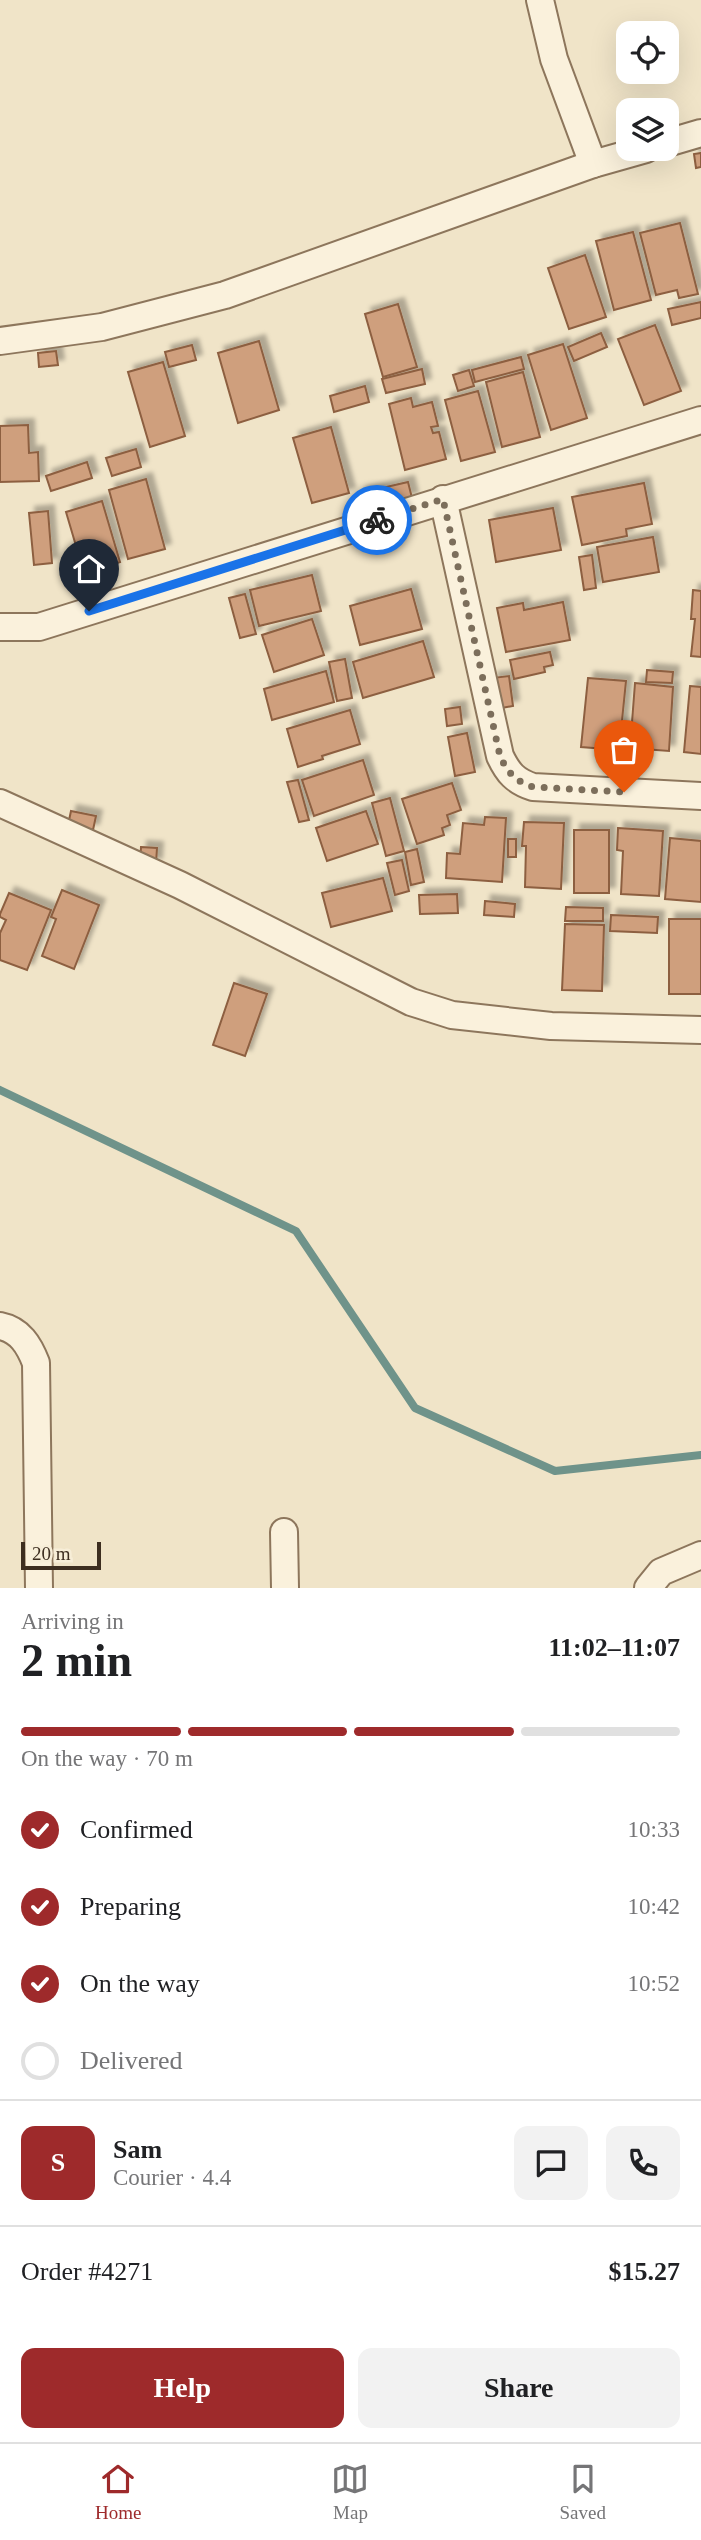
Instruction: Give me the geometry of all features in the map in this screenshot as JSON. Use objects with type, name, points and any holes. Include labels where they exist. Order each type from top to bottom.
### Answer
[{"type":"street","points":[[540,0],[554,59],[593,164]]},
{"type":"street","points":[[679,140],[701,134]]},
{"type":"street","points":[[0,341],[102,327],[225,295],[616,157]]},
{"type":"street","points":[[0,627],[39,627],[701,420]]},
{"type":"street","points":[[443,499],[500,756],[508,773],[521,783],[533,787],[701,796]]},
{"type":"street","points":[[0,803],[180,885],[411,1002],[452,1014],[551,1026],[701,1030]]},
{"type":"street","points":[[0,1326],[28,1342],[36,1363],[39,1588]]},
{"type":"street","points":[[284,1532],[285,1588]]},
{"type":"street","points":[[648,1588],[661,1573],[701,1555]]},
{"type":"building","points":[[701,153],[701,167],[696,168],[694,154]]},
{"type":"building","points":[[680,223],[698,294],[679,298],[677,290],[656,295],[640,233]]},
{"type":"building","points":[[633,232],[651,300],[614,310],[596,241]]},
{"type":"building","points":[[585,255],[606,317],[569,329],[548,268]]},
{"type":"building","points":[[701,302],[701,318],[672,325],[668,309]]},
{"type":"building","points":[[398,304],[417,367],[383,377],[365,314]]},
{"type":"building","points":[[655,325],[681,391],[644,405],[618,339]]},
{"type":"building","points":[[601,333],[607,347],[574,361],[568,347]]},
{"type":"building","points":[[259,341],[279,410],[238,423],[218,353]]},
{"type":"building","points":[[563,344],[587,418],[551,430],[528,355]]},
{"type":"building","points":[[192,345],[196,360],[169,367],[165,352]]},
{"type":"building","points":[[56,351],[58,365],[39,367],[38,353]]},
{"type":"building","points":[[521,357],[524,369],[475,382],[472,370]]},
{"type":"building","points":[[163,362],[185,436],[150,447],[128,372]]},
{"type":"building","points":[[422,369],[425,384],[386,393],[382,379]]},
{"type":"building","points":[[469,370],[474,386],[458,391],[453,375]]},
{"type":"building","points":[[523,372],[540,437],[502,447],[486,382]]},
{"type":"building","points":[[365,386],[369,402],[334,412],[330,396]]},
{"type":"building","points":[[478,391],[495,452],[461,461],[445,400]]},
{"type":"building","points":[[411,398],[413,407],[432,402],[438,426],[431,427],[433,433],[439,432],[446,459],[405,470],[389,404]]},
{"type":"building","points":[[28,425],[29,453],[38,452],[39,481],[0,482],[0,426]]},
{"type":"building","points":[[331,427],[349,493],[312,503],[293,438]]},
{"type":"building","points":[[136,449],[141,467],[112,476],[106,458]]},
{"type":"building","points":[[87,462],[92,478],[51,491],[46,476]]},
{"type":"building","points":[[146,479],[165,549],[128,559],[109,490]]},
{"type":"building","points":[[408,482],[412,498],[364,509],[360,493]]},
{"type":"building","points":[[644,483],[652,524],[626,529],[627,536],[582,545],[572,497]]},
{"type":"building","points":[[102,501],[120,562],[84,573],[66,512]]},
{"type":"building","points":[[553,508],[561,550],[496,562],[489,520]]},
{"type":"building","points":[[48,511],[52,563],[34,565],[29,513]]},
{"type":"building","points":[[653,537],[659,572],[603,582],[597,547]]},
{"type":"building","points":[[592,555],[596,588],[584,590],[579,557]]},
{"type":"building","points":[[312,575],[321,611],[259,626],[250,590]]},
{"type":"building","points":[[411,589],[422,629],[360,645],[350,606]]},
{"type":"building","points":[[693,590],[701,591],[701,657],[691,656],[695,619],[691,619]]},
{"type":"building","points":[[245,594],[256,634],[240,638],[229,598]]},
{"type":"building","points":[[563,602],[570,640],[506,652],[497,608],[523,603],[524,610]]},
{"type":"building","points":[[312,619],[324,655],[274,672],[262,635]]},
{"type":"building","points":[[423,641],[434,677],[363,698],[353,662]]},
{"type":"building","points":[[550,652],[553,665],[544,667],[545,672],[514,679],[510,660]]},
{"type":"building","points":[[345,659],[352,698],[337,701],[329,662]]},
{"type":"building","points":[[647,670],[673,672],[672,683],[646,682]]},
{"type":"building","points":[[326,671],[334,702],[272,720],[264,689]]},
{"type":"building","points":[[509,676],[513,706],[496,709],[492,678]]},
{"type":"building","points":[[588,678],[626,681],[619,750],[581,747]]},
{"type":"building","points":[[635,683],[673,687],[669,751],[630,748]]},
{"type":"building","points":[[690,686],[701,687],[701,754],[684,752]]},
{"type":"building","points":[[460,707],[462,724],[447,726],[445,709]]},
{"type":"building","points":[[350,710],[360,744],[298,767],[287,729]]},
{"type":"building","points":[[467,733],[475,772],[455,776],[448,737]]},
{"type":"building","points":[[363,760],[374,795],[314,816],[302,780]]},
{"type":"building","points":[[298,780],[309,820],[299,822],[287,782]]},
{"type":"building","points":[[452,783],[461,810],[447,815],[450,825],[442,828],[444,835],[417,844],[402,799]]},
{"type":"building","points":[[390,798],[404,851],[386,856],[372,803]]},
{"type":"building","points":[[71,811],[96,816],[93,830],[68,825]]},
{"type":"building","points":[[366,811],[378,844],[327,861],[316,828]]},
{"type":"building","points":[[485,817],[506,818],[502,882],[446,878],[447,853],[460,854],[463,823],[484,825]]},
{"type":"building","points":[[524,822],[564,823],[561,889],[525,887],[526,846],[522,846]]},
{"type":"building","points":[[618,828],[663,831],[659,896],[621,894],[623,851],[617,850]]},
{"type":"building","points":[[574,830],[609,830],[609,893],[574,893]]},
{"type":"building","points":[[670,838],[701,841],[701,902],[665,899]]},
{"type":"building","points":[[508,839],[516,839],[516,857],[508,857]]},
{"type":"building","points":[[141,847],[157,848],[156,864],[140,863]]},
{"type":"building","points":[[417,849],[424,882],[411,885],[405,852]]},
{"type":"building","points":[[402,860],[409,891],[395,895],[387,863]]},
{"type":"building","points":[[383,878],[392,911],[331,927],[322,893]]},
{"type":"building","points":[[62,890],[99,905],[74,969],[42,956],[56,919],[51,917]]},
{"type":"building","points":[[9,893],[51,910],[27,970],[0,960],[0,933],[6,920],[0,917],[0,914]]},
{"type":"building","points":[[457,894],[458,913],[420,914],[419,895]]},
{"type":"building","points":[[485,901],[515,904],[514,917],[484,915]]},
{"type":"building","points":[[566,907],[603,908],[603,921],[565,921]]},
{"type":"building","points":[[611,915],[658,917],[657,933],[610,931]]},
{"type":"building","points":[[669,919],[701,919],[701,994],[669,994]]},
{"type":"building","points":[[565,924],[604,925],[602,991],[562,990]]},
{"type":"building","points":[[234,983],[267,994],[245,1056],[213,1045]]},
{"type":"waterway","points":[[0,1090],[296,1231],[415,1408],[555,1471],[701,1455]]},
{"type":"way so far","points":[[377,520],[443,499],[500,756],[508,773],[521,783],[533,787],[624,792]]},
{"type":"route","points":[[89,611],[377,520]]}]
